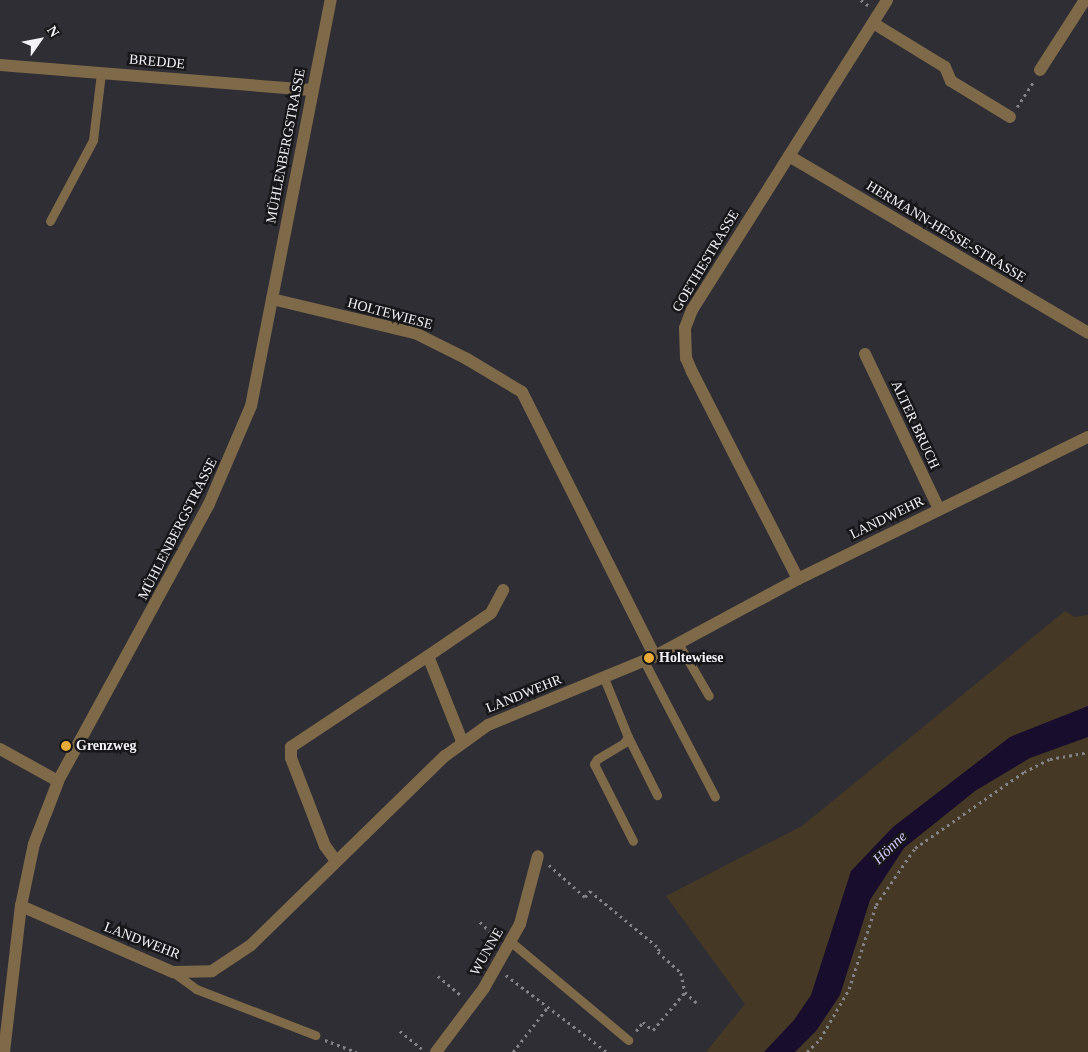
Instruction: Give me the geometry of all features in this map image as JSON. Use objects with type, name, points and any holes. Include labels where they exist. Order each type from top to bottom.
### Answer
[{"type":"street","name":"MÜHLENBERGSTRASSE","points":[[4,1052],[21,906],[34,844],[58,781],[180,560],[235,450],[251,406],[311,90],[331,0]]},
{"type":"street","name":"GOETHESTRASSE","points":[[798,579],[692,372],[684,342],[685,328],[692,310],[887,0]]},
{"type":"street","points":[[1040,70],[1086,0]]},
{"type":"street","points":[[873,23],[945,67],[951,81],[1010,117]]},
{"type":"street","name":"BREDDE","points":[[0,65],[311,90]]},
{"type":"street","name":"HERMANN-HESSE-STRASSE","points":[[788,156],[1088,333]]},
{"type":"street","name":"HOLTEWIESE","points":[[272,299],[415,334],[459,354],[522,392],[649,658]]},
{"type":"street","name":"ALTER BRUCH","points":[[865,354],[939,509]]},
{"type":"street","name":"LANDWEHR","points":[[21,906],[173,972],[212,971],[230,962],[251,946],[336,861],[462,741],[522,708],[604,678],[649,658],[798,579],[1088,437]]},
{"type":"street","points":[[336,861],[325,846],[291,758],[291,747],[491,613],[503,590]]},
{"type":"street","points":[[428,656],[462,741]]},
{"type":"street","points":[[0,749],[58,781]]},
{"type":"street","name":"WUNNE","points":[[436,1052],[472,1004],[496,967],[520,924],[538,856]]},
{"type":"lane","points":[[50,221],[93,140],[101,73]]},
{"type":"lane","points":[[678,643],[709,696]]},
{"type":"lane","points":[[649,658],[714,797]]},
{"type":"lane","points":[[604,678],[628,737],[657,795]]},
{"type":"lane","points":[[628,737],[624,743],[597,759],[594,764],[633,841]]},
{"type":"lane","points":[[509,944],[628,1040]]},
{"type":"lane","points":[[173,972],[196,989],[315,1035]]},
{"type":"path","points":[[1021,100],[1040,70]]},
{"type":"path","points":[[807,1052],[820,1039],[849,989],[876,905],[914,848],[1024,772],[1050,759],[1088,752]]},
{"type":"path","points":[[538,856],[585,897],[590,891],[660,949],[658,952],[681,973],[685,992],[698,1004]]},
{"type":"path","points":[[480,922],[509,944]]},
{"type":"path","points":[[496,967],[571,1028],[574,1024],[607,1052]]},
{"type":"path","points":[[438,976],[472,1004]]},
{"type":"path","points":[[628,1040],[643,1022],[653,1030],[685,992]]},
{"type":"path","points":[[513,1052],[547,1008]]},
{"type":"path","points":[[400,1032],[426,1052]]},
{"type":"path","points":[[315,1035],[357,1052]]},
{"type":"shaded area","points":[[1065,611],[1075,617],[1088,615],[1088,1052],[706,1052],[745,1004],[666,896],[802,826]]},
{"type":"water","name":"Hönne","points":[[1088,706],[1088,737],[1030,758],[975,791],[904,848],[870,900],[840,995],[816,1031],[795,1052],[764,1052],[794,1020],[811,995],[851,871],[893,827],[1010,737]]},
{"type":"place","name":"Holtewiese","points":[[649,658]]},
{"type":"place","name":"Grenzweg","points":[[66,746]]}]
